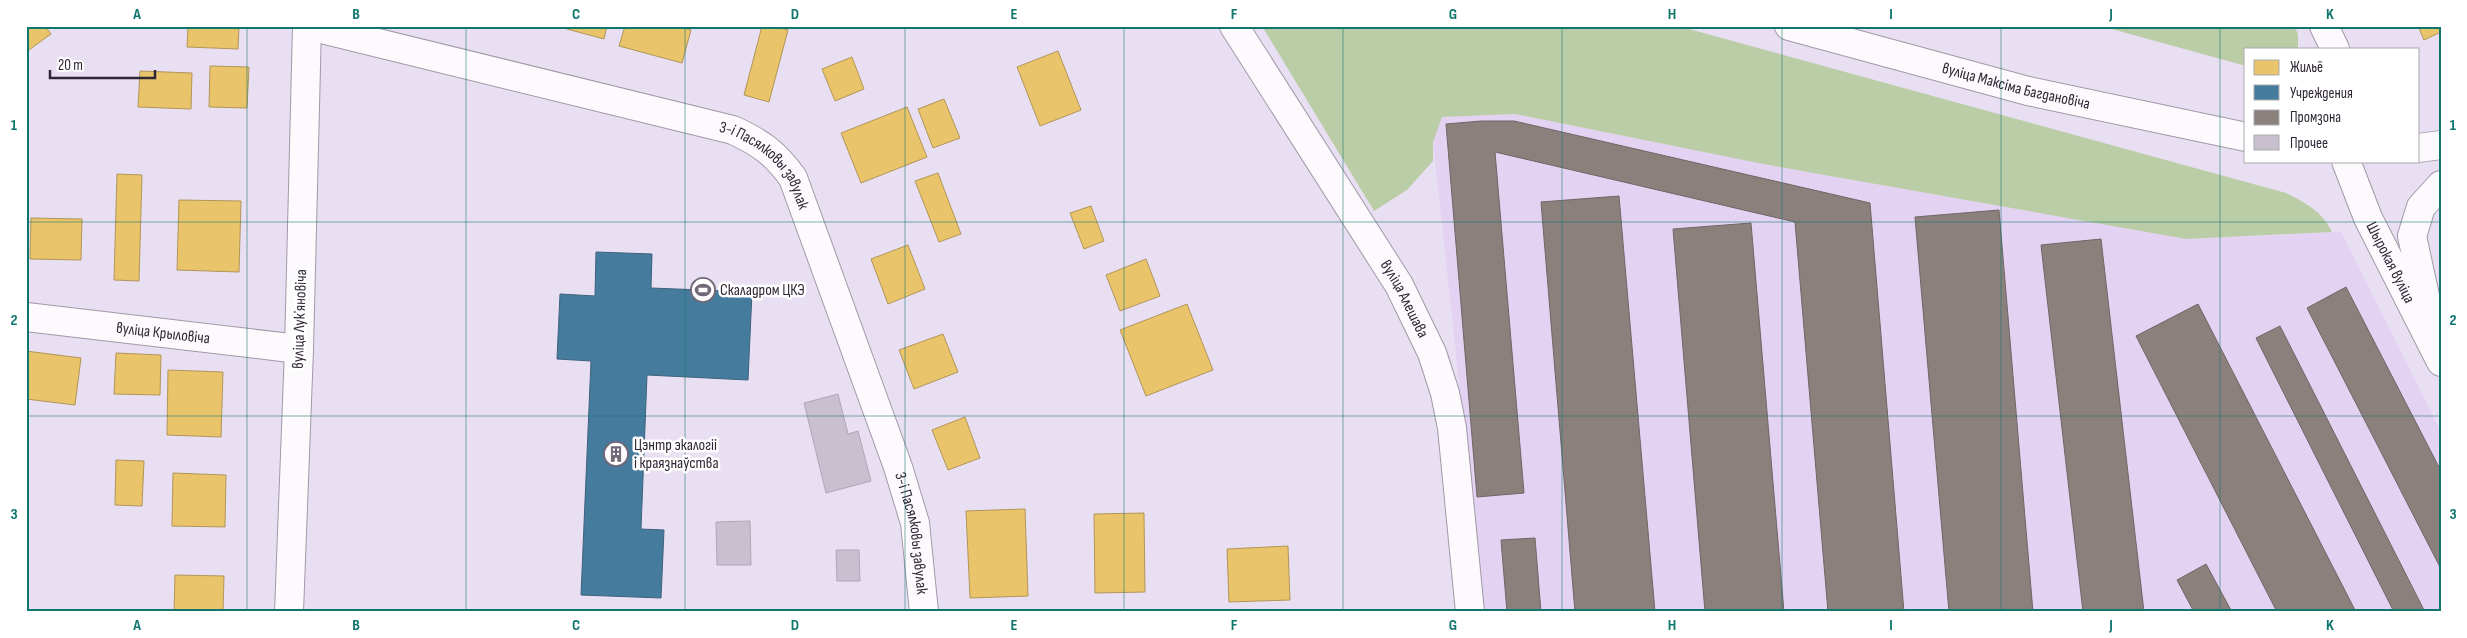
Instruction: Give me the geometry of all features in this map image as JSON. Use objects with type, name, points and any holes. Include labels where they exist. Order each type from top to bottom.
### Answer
[{"type":"street","name":"вуліца Лукʼяновіча","points":[[288,612],[299,349],[308,26]]},
{"type":"street","name":"3-і Пасялковы завулак","points":[[308,26],[733,130],[758,141],[778,157],[793,178],[898,467],[915,523],[924,612]]},
{"type":"street","name":"вуліца Алешава","points":[[1234,26],[1399,285],[1416,315],[1432,353],[1445,393],[1452,428],[1470,612]]},
{"type":"street","name":"вуліца Максіма Багдановіча","points":[[1789,26],[2028,91],[2244,137]]},
{"type":"street","points":[[2324,26],[2335,48]]},
{"type":"street","points":[[2420,148],[2441,145]]},
{"type":"street","name":"Шырокая вуліца","points":[[2346,162],[2368,218],[2439,359]]},
{"type":"street","points":[[2439,359],[2412,236],[2421,207],[2441,185]]},
{"type":"street","name":"вуліца Крыловіча","points":[[26,317],[299,349]]},
{"type":"shaded area","points":[[1515,114],[1763,164],[2186,239],[2341,232],[2441,432],[2441,612],[1484,612],[1433,142],[1442,117]]},
{"type":"green space","points":[[1262,26],[1678,26],[2286,193],[2307,204],[2318,213],[2332,232],[2186,239],[1763,164],[1515,114],[1442,117],[1433,142],[1433,161],[1407,190],[1374,211]]},
{"type":"green space","points":[[2101,26],[2294,26],[2298,34],[2298,48],[2244,48],[2244,65]]},
{"type":"building: Жильё","points":[[26,26],[45,26],[51,34],[26,52]]},
{"type":"building: Жильё","points":[[188,26],[239,26],[238,49],[187,47]]},
{"type":"building: Жильё","points":[[556,26],[607,26],[604,39]]},
{"type":"building: Жильё","points":[[625,26],[678,26],[691,30],[682,63],[619,46]]},
{"type":"building: Жильё","points":[[762,26],[773,26],[788,30],[769,102],[744,95]]},
{"type":"building: Жильё","points":[[2418,26],[2441,26],[2441,32],[2424,40]]},
{"type":"building: Жильё","points":[[1058,51],[1081,110],[1040,126],[1017,67]]},
{"type":"building: Жильё","points":[[852,57],[864,89],[835,101],[822,69]]},
{"type":"building: Жильё","points":[[210,66],[249,67],[247,108],[209,107]]},
{"type":"building: Жильё","points":[[140,71],[192,73],[191,109],[138,107]]},
{"type":"building: Жильё","points":[[944,99],[960,138],[933,148],[918,109]]},
{"type":"building: Жильё","points":[[907,107],[927,157],[861,183],[841,133]]},
{"type":"building: Жильё","points":[[938,173],[961,234],[939,242],[915,181]]},
{"type":"building: Жильё","points":[[117,174],[142,175],[139,281],[114,280]]},
{"type":"building: Жильё","points":[[179,200],[241,201],[239,272],[177,270]]},
{"type":"building: Жильё","points":[[1091,206],[1104,241],[1084,249],[1070,213]]},
{"type":"building: Жильё","points":[[31,218],[82,219],[81,260],[30,259]]},
{"type":"building: Жильё","points":[[908,245],[925,289],[888,304],[871,259]]},
{"type":"building: Жильё","points":[[1146,259],[1160,296],[1120,311],[1106,275]]},
{"type":"building: Жильё","points":[[1187,304],[1213,370],[1146,396],[1120,330]]},
{"type":"building: Жильё","points":[[943,334],[958,372],[914,389],[899,350]]},
{"type":"building: Жильё","points":[[26,351],[81,358],[75,405],[26,399]]},
{"type":"building: Жильё","points":[[116,353],[161,355],[160,395],[114,394]]},
{"type":"building: Жильё","points":[[168,370],[223,372],[221,437],[167,435]]},
{"type":"building: Жильё","points":[[965,417],[980,458],[948,470],[932,430]]},
{"type":"building: Жильё","points":[[116,460],[144,461],[142,506],[115,505]]},
{"type":"building: Жильё","points":[[173,473],[226,475],[225,527],[172,526]]},
{"type":"building: Жильё","points":[[1025,509],[1028,596],[970,598],[966,511]]},
{"type":"building: Жильё","points":[[1144,513],[1145,592],[1095,593],[1094,514]]},
{"type":"building: Жильё","points":[[1288,546],[1290,600],[1229,602],[1227,549]]},
{"type":"building: Жильё","points":[[175,575],[224,576],[223,612],[174,612]]},
{"type":"building: Учреждения","name":"Цэнтр экалогіі і краязнаўства","points":[[596,252],[652,254],[651,288],[752,292],[748,380],[647,375],[641,529],[664,530],[661,598],[581,595],[591,361],[557,359],[560,294],[595,296]]},
{"type":"building: Промзона","points":[[1514,121],[1870,203],[1904,612],[1828,612],[1795,222],[1495,152],[1524,493],[1477,497],[1446,124]]},
{"type":"building: Промзона","points":[[1619,196],[1655,612],[1575,612],[1541,202]]},
{"type":"building: Промзона","points":[[1999,210],[2033,612],[1949,612],[1915,217]]},
{"type":"building: Промзона","points":[[1751,223],[1784,612],[1705,612],[1673,229]]},
{"type":"building: Промзона","points":[[2101,239],[2144,612],[2083,612],[2041,245]]},
{"type":"building: Промзона","points":[[2346,287],[2441,471],[2441,569],[2307,308]]},
{"type":"building: Промзона","points":[[2198,304],[2356,612],[2277,612],[2136,336]]},
{"type":"building: Промзона","points":[[2280,326],[2425,612],[2394,612],[2256,338]]},
{"type":"building: Промзона","points":[[1535,538],[1541,612],[1507,612],[1501,540]]},
{"type":"building: Промзона","points":[[2206,564],[2232,612],[2194,612],[2177,580]]},
{"type":"building: Прочее","points":[[838,394],[848,434],[858,431],[871,481],[826,493],[804,403]]},
{"type":"building: Прочее","points":[[750,521],[751,565],[717,565],[716,522]]},
{"type":"building: Прочее","points":[[836,550],[859,550],[860,581],[837,581]]},
{"type":"place","name":"Скаладром ЦКЭ","points":[[703,290]]},
{"type":"place","name":"Цэнтр экалогіі і краязнаўства","points":[[616,454]]}]
